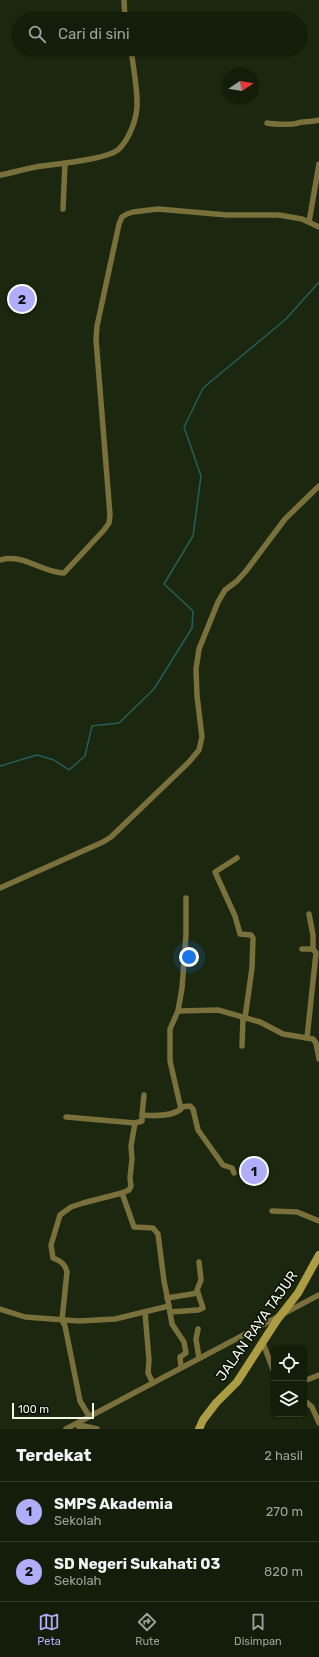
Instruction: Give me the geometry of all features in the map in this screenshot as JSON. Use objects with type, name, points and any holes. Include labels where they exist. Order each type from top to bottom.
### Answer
[{"type":"main road","name":"JALAN RAYA TAJUR","points":[[199,1429],[203,1420],[216,1403],[237,1382],[282,1314],[298,1293],[319,1255]]},
{"type":"street","points":[[124,0],[125,12]]},
{"type":"street","points":[[0,175],[111,154],[119,148],[126,140],[136,108],[137,96],[132,56]]},
{"type":"street","points":[[267,123],[277,125],[319,120]]},
{"type":"street","points":[[63,209],[65,163]]},
{"type":"street","points":[[309,222],[319,164]]},
{"type":"street","points":[[0,560],[20,559],[53,572],[64,573],[109,523],[110,515],[96,339],[102,301],[119,224],[122,217],[133,212],[158,209],[227,215],[279,215],[302,219],[319,227]]},
{"type":"street","points":[[0,888],[91,848],[111,836],[189,762],[199,750],[202,737],[197,696],[196,669],[199,649],[218,602],[225,590],[237,581],[286,519],[319,486]]},
{"type":"street","points":[[237,858],[215,872],[235,916],[240,934],[252,936],[252,968],[244,1018],[242,1046]]},
{"type":"street","points":[[181,1107],[170,1061],[170,1029],[178,1012],[182,988],[186,898]]},
{"type":"street","points":[[307,1038],[316,953],[313,949],[312,932],[308,914]]},
{"type":"street","points":[[302,949],[313,949]]},
{"type":"street","points":[[178,1012],[212,1009],[266,1025],[283,1034],[316,1040],[319,1059]]},
{"type":"street","points":[[66,1117],[135,1123],[142,1121],[144,1095]]},
{"type":"street","points":[[142,1115],[161,1116],[179,1111],[181,1107],[190,1106],[193,1109],[198,1130],[223,1165],[232,1168],[234,1173]]},
{"type":"street","points":[[89,1416],[80,1401],[65,1326],[62,1320],[67,1272],[66,1266],[53,1258],[51,1245],[60,1215],[71,1207],[129,1190],[131,1186],[131,1146],[135,1123]]},
{"type":"street","points":[[122,1193],[134,1227],[153,1228],[158,1234],[164,1281],[172,1324],[185,1344],[186,1353],[180,1357],[181,1367]]},
{"type":"street","points":[[272,1211],[297,1212],[319,1220]]},
{"type":"street","points":[[0,1309],[24,1317],[79,1321],[115,1319],[145,1312],[170,1309],[202,1309],[197,1290],[201,1280],[199,1262]]},
{"type":"street","points":[[167,1298],[198,1293]]},
{"type":"street","points":[[79,1426],[89,1416],[319,1295]]},
{"type":"street","points":[[145,1312],[149,1360],[148,1373],[153,1383]]},
{"type":"street","points":[[198,1329],[196,1339],[199,1358]]},
{"type":"street","points":[[263,1343],[271,1364]]},
{"type":"street","points":[[307,1380],[319,1375]]},
{"type":"street","points":[[307,1403],[315,1411],[319,1423]]},
{"type":"street","points":[[66,1429],[79,1426],[97,1429]]},
{"type":"waterway","points":[[0,766],[37,755],[54,760],[69,770],[85,756],[92,726],[119,723],[154,689],[192,628],[193,611],[164,584],[193,536],[201,476],[184,427],[203,388],[286,319],[319,282]]},
{"type":"place","name":"SD Negeri Sukahati 03","points":[[22,299]]},
{"type":"place","name":"SMPS Akademia","points":[[254,1171]]}]
